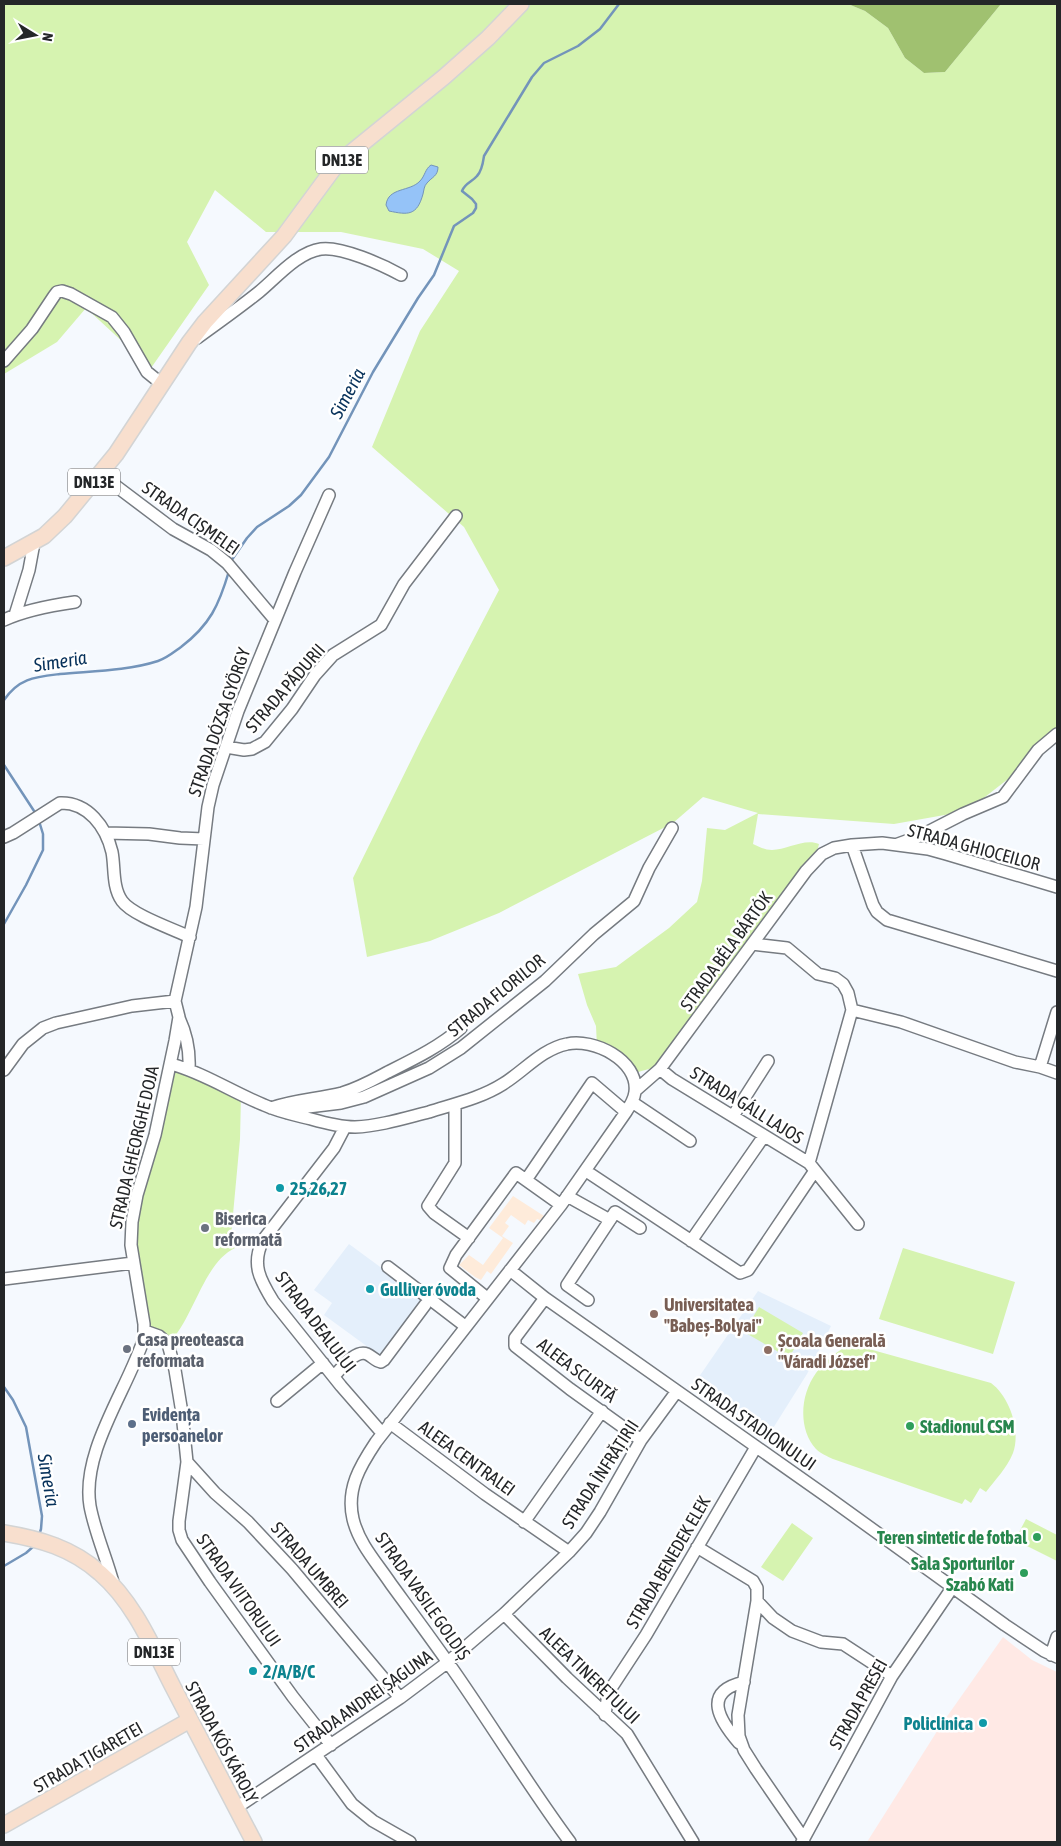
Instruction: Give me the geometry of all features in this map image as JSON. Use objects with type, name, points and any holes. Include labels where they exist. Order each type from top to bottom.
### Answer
[{"type":"main road","name":"DN13E","points":[[4,558],[34,543],[57,525],[100,474],[130,434],[189,343],[215,310],[284,236],[337,164],[444,77],[488,38],[521,4]]},
{"type":"main road","name":"STRADA KÓS KÁROLY","points":[[4,1533],[43,1541],[76,1555],[114,1586],[144,1633],[254,1842]]},
{"type":"main road","name":"STRADA ȚIGARETEI","points":[[4,1825],[190,1720]]},
{"type":"street","points":[[189,343],[258,292],[287,266],[317,250],[331,249],[363,257],[401,274]]},
{"type":"street","points":[[4,361],[32,329],[57,292],[62,291],[112,317],[124,332],[148,372],[162,385]]},
{"type":"street","name":"STRADA CIȘMELEI","points":[[100,474],[173,529],[211,550],[230,566],[275,620]]},
{"type":"street","name":"STRADA DÓZSA GYÖRGY","points":[[175,1001],[196,907],[204,839],[214,785],[238,711],[329,495]]},
{"type":"street","name":"STRADA PĂDURII","points":[[226,747],[244,750],[252,749],[265,742],[292,709],[315,675],[333,655],[370,634],[380,625],[404,584],[456,516]]},
{"type":"street","points":[[15,615],[29,570],[34,543]]},
{"type":"street","points":[[4,620],[15,615],[58,604],[76,602]]},
{"type":"street","points":[[898,845],[1003,796],[1038,750],[1057,734]]},
{"type":"street","points":[[4,837],[60,803],[67,803],[90,813],[106,833],[112,851],[116,886],[122,900],[134,911],[190,937]]},
{"type":"street","name":"STRADA FLORILOR","points":[[287,1113],[308,1107],[341,1104],[364,1096],[429,1068],[461,1048],[545,981],[594,934],[634,901],[649,868],[672,828]]},
{"type":"street","points":[[106,833],[149,834],[204,839]]},
{"type":"street","points":[[852,844],[873,905],[877,912],[887,920],[1057,971]]},
{"type":"street","name":"STRADA GHIOCEILOR","points":[[852,844],[898,845],[946,854],[1057,887]]},
{"type":"street","name":"STRADA BÉLA BÁRTÓK","points":[[636,1090],[660,1069],[806,870],[822,854],[834,848],[852,844]]},
{"type":"street","points":[[586,1171],[740,1273],[748,1270],[812,1168],[852,1010],[848,993],[835,978],[818,974],[787,948],[752,944]]},
{"type":"street","points":[[4,1070],[23,1044],[43,1028],[56,1023],[132,1006],[175,1001]]},
{"type":"street","name":"STRADA GHEORGHE DOJA","points":[[114,1586],[93,1518],[89,1493],[90,1477],[94,1454],[140,1351],[145,1331],[130,1235],[134,1210],[155,1135],[171,1064],[179,1017],[175,1001]]},
{"type":"street","points":[[852,1010],[901,1022],[1015,1062],[1057,1073]]},
{"type":"street","points":[[1040,1067],[1057,1012]]},
{"type":"street","points":[[179,1017],[185,1030],[188,1044],[189,1069]]},
{"type":"street","name":"STRADA FLORILOR","points":[[271,1108],[292,1101],[345,1092],[360,1087],[427,1053],[461,1028]]},
{"type":"street","points":[[171,1064],[189,1069],[271,1108],[287,1113],[345,1126],[370,1125],[455,1104],[498,1087],[546,1053],[564,1044],[586,1043],[597,1046],[622,1062],[631,1074],[636,1090],[629,1107],[586,1171],[510,1270]]},
{"type":"street","points":[[733,1116],[768,1061]]},
{"type":"street","name":"STRADA GÁLL LAJOS","points":[[660,1069],[672,1079],[733,1116],[812,1168],[858,1224]]},
{"type":"street","points":[[526,1180],[592,1083],[629,1107],[690,1141]]},
{"type":"street","points":[[455,1104],[455,1163],[428,1206],[434,1213],[469,1238]]},
{"type":"street","name":"STRADA DEALULUI","points":[[345,1126],[334,1148],[263,1240],[256,1257],[260,1276],[273,1301],[382,1433]]},
{"type":"street","points":[[691,1241],[764,1136]]},
{"type":"street","points":[[487,1298],[450,1268],[469,1238],[516,1173],[564,1201],[610,1220]]},
{"type":"street","points":[[588,1300],[567,1285],[610,1220],[616,1212],[640,1228]]},
{"type":"street","points":[[4,1279],[133,1263]]},
{"type":"street","points":[[388,1267],[465,1326]]},
{"type":"street","name":"STRADA STADIONULUI","points":[[510,1270],[545,1298],[1004,1625],[1054,1656]]},
{"type":"street","name":"STRADA VASILE GOLDIȘ","points":[[510,1270],[382,1433],[363,1462],[355,1478],[351,1495],[353,1519],[356,1530],[373,1559],[448,1662],[520,1771],[570,1842]]},
{"type":"street","name":"ALEEA SCURTĂ","points":[[545,1298],[514,1338],[515,1346],[570,1389],[641,1440]]},
{"type":"street","points":[[334,1376],[356,1354],[367,1354],[381,1362],[384,1360],[424,1305]]},
{"type":"street","name":"STRADA VIITORULUI","points":[[145,1331],[159,1336],[168,1344],[175,1370],[187,1462],[179,1521],[182,1540],[293,1697],[331,1745]]},
{"type":"street","points":[[277,1401],[324,1363]]},
{"type":"street","name":"STRADA ÎNFRĂȚIRII","points":[[504,1614],[569,1552],[586,1533],[641,1440],[678,1391]]},
{"type":"street","name":"ALEEA CENTRALEI","points":[[524,1522],[602,1411]]},
{"type":"street","name":"ALEEA CENTRALEI","points":[[390,1423],[524,1522],[569,1552]]},
{"type":"street","name":"STRADA BENEDEK ELEK","points":[[605,1715],[608,1693],[646,1635],[756,1447]]},
{"type":"street","name":"STRADA UMBREI","points":[[187,1462],[215,1493],[248,1522],[292,1569],[400,1698]]},
{"type":"street","points":[[697,1547],[753,1581],[757,1588],[757,1601],[738,1724],[739,1736],[744,1750]]},
{"type":"street","name":"STRADA PRESEI","points":[[803,1841],[892,1676],[952,1588]]},
{"type":"street","points":[[757,1601],[773,1618],[792,1631],[809,1639],[844,1644],[892,1676]]},
{"type":"street","name":"STRADA ANDREI ȘAGUNA","points":[[236,1808],[400,1698],[448,1662],[504,1614]]},
{"type":"street","name":"ALEEA TINERETULUI","points":[[504,1614],[589,1700],[627,1734],[693,1842]]},
{"type":"street","points":[[1054,1656],[1057,1637]]},
{"type":"street","points":[[744,1682],[726,1688],[721,1695],[718,1705],[719,1714],[724,1725],[744,1750],[803,1841]]},
{"type":"street","points":[[589,1700],[608,1693]]},
{"type":"street","points":[[316,1755],[345,1796],[356,1807],[373,1821],[410,1842]]},
{"type":"shaded area","points":[[513,1196],[544,1216],[540,1220],[537,1219],[534,1223],[528,1220],[525,1225],[511,1215],[505,1223],[509,1226],[502,1236],[513,1243],[491,1274],[487,1271],[481,1280],[459,1265],[469,1255],[483,1265],[503,1238],[489,1228]]},
{"type":"shaded area","points":[[349,1244],[425,1300],[383,1358],[324,1315],[332,1303],[314,1290]]},
{"type":"shaded area","name":"Școala Generală \"Váradi József\"","points":[[758,1291],[831,1326],[807,1374],[765,1441],[692,1387]]},
{"type":"shaded area","points":[[1003,1637],[1032,1660],[1057,1672],[1057,1842],[867,1842],[941,1725]]},
{"type":"green space","points":[[4,4],[848,4],[865,11],[888,28],[905,58],[924,73],[945,72],[1001,4],[1057,4],[1057,741],[967,811],[894,824],[758,814],[753,844],[772,850],[807,842],[819,844],[818,848],[656,1067],[631,1074],[597,1046],[596,1026],[587,1005],[578,974],[616,967],[669,928],[697,902],[702,881],[707,828],[725,830],[758,813],[703,797],[673,823],[499,913],[430,941],[367,957],[353,878],[421,740],[499,590],[464,527],[372,447],[420,331],[459,271],[423,249],[341,232],[266,232],[215,190],[187,242],[209,285],[151,368],[86,308],[57,342],[4,374]]},
{"type":"green space","points":[[848,4],[1001,4],[945,72],[924,73],[905,58],[888,28],[865,11]]},
{"type":"green space","points":[[171,1064],[241,1095],[240,1139],[231,1236],[235,1248],[224,1255],[215,1266],[185,1321],[168,1344],[144,1324],[131,1245]]},
{"type":"green space","points":[[903,1248],[1015,1282],[993,1354],[879,1319]]},
{"type":"green space","points":[[759,1307],[803,1333],[789,1358],[744,1332]]},
{"type":"green space","name":"Stadionul CSM","points":[[851,1344],[991,1383],[998,1389],[1012,1415],[1015,1425],[1015,1444],[1008,1464],[986,1492],[980,1488],[971,1503],[965,1499],[962,1504],[833,1459],[816,1449],[806,1432],[804,1422],[804,1401],[807,1391],[823,1364]]},
{"type":"green space","name":"Teren sintetic de fotbal","points":[[1026,1519],[1057,1535],[1057,1561],[1015,1540]]},
{"type":"green space","points":[[792,1523],[813,1538],[783,1581],[761,1567]]},
{"type":"water","points":[[431,165],[438,167],[437,172],[425,185],[421,201],[415,210],[407,213],[389,211],[386,205],[391,195],[416,184],[422,179],[427,168]]},
{"type":"waterway","name":"Simeria","points":[[231,561],[257,527],[289,506],[301,495],[329,457],[373,372],[434,275],[454,226],[473,213],[476,208],[476,204],[472,199],[462,191],[479,174],[484,156],[532,77],[544,63],[578,46],[600,29],[619,4]]},
{"type":"waterway","name":"Simeria","points":[[4,700],[16,687],[35,678],[134,667],[167,657],[191,639],[212,614],[229,571]]},
{"type":"waterway","name":"Simeria","points":[[4,765],[36,814]]},
{"type":"waterway","name":"Simeria","points":[[4,924],[43,850],[43,834],[39,821]]},
{"type":"waterway","name":"Simeria","points":[[4,1387],[13,1400],[26,1427],[42,1516],[39,1535]]},
{"type":"waterway","name":"Simeria","points":[[4,1566],[26,1553],[35,1545]]},
{"type":"place","name":"25,26,27","points":[[280,1188]]},
{"type":"place","name":"Biserica reformată","points":[[205,1228]]},
{"type":"place","name":"Gulliver óvoda","points":[[370,1289]]},
{"type":"place","name":"Universitatea \"Babeș-Bolyai\"","points":[[654,1314]]},
{"type":"place","name":"Casa preoteasca reformata","points":[[127,1349]]},
{"type":"place","name":"Școala Generală \"Váradi József\"","points":[[768,1350]]},
{"type":"place","name":"Evidența persoanelor","points":[[132,1424]]},
{"type":"place","name":"Stadionul CSM","points":[[910,1426]]},
{"type":"place","name":"Teren sintetic de fotbal","points":[[1037,1537]]},
{"type":"place","name":"Sala Sporturilor Szabó Kati","points":[[1024,1573]]},
{"type":"place","name":"2/A/B/C","points":[[253,1671]]},
{"type":"place","name":"Policlinica","points":[[983,1723]]}]
